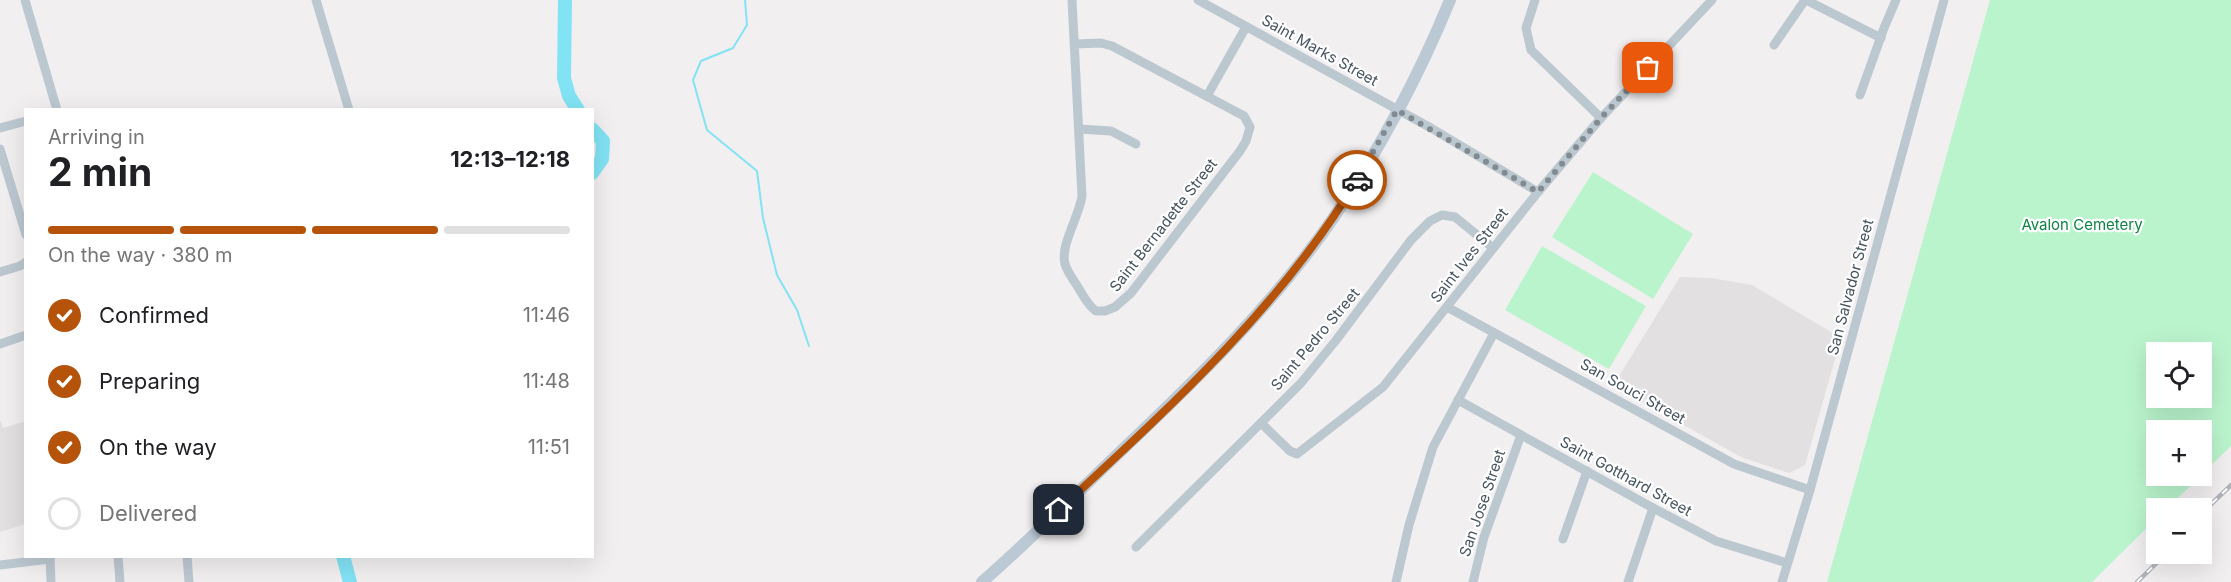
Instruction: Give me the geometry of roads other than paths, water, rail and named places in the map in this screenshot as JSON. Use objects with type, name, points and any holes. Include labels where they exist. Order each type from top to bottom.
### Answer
[{"type":"main road","points":[[982,582],[1189,387],[1261,310],[1331,220],[1366,166],[1428,52],[1450,0]]},
{"type":"street","points":[[24,0],[56,108]]},
{"type":"street","points":[[316,0],[348,108]]},
{"type":"street","name":"Saint Bernadette Street","points":[[1072,0],[1082,196],[1078,214],[1064,248],[1064,256],[1066,267],[1088,303],[1096,311],[1105,311],[1115,307],[1131,293],[1246,141],[1250,127],[1244,116],[1207,96]]},
{"type":"street","name":"Saint Marks Street","points":[[1198,0],[1397,110],[1538,192]]},
{"type":"street","points":[[1535,0],[1526,28],[1531,50],[1601,118]]},
{"type":"street","name":"Saint Ives Street","points":[[1261,423],[1292,453],[1301,453],[1378,391],[1538,192],[1601,118],[1712,0]]},
{"type":"street","points":[[1774,45],[1806,0],[1881,38]]},
{"type":"street","points":[[1860,95],[1896,0]]},
{"type":"street","name":"San Salvador Street","points":[[1782,582],[1810,490],[1944,0]]},
{"type":"street","points":[[1075,44],[1107,44],[1207,96],[1246,27]]},
{"type":"street","points":[[0,128],[24,122]]},
{"type":"street","points":[[1079,129],[1111,131],[1136,144]]},
{"type":"street","points":[[0,149],[24,228]]},
{"type":"street","name":"Saint Pedro Street","points":[[1136,548],[1308,374],[1411,240],[1434,218],[1442,215],[1455,217],[1493,248]]},
{"type":"street","points":[[0,272],[24,263]]},
{"type":"street","name":"San Souci Street","points":[[1447,307],[1734,464],[1810,490]]},
{"type":"street","points":[[1396,582],[1409,525],[1433,447],[1494,333]]},
{"type":"street","points":[[0,344],[24,336]]},
{"type":"street","name":"Saint Gotthard Street","points":[[1458,400],[1716,541],[1787,563]]},
{"type":"street","name":"San Jose Street","points":[[1473,582],[1484,537],[1521,435]]},
{"type":"street","points":[[1563,539],[1587,471]]},
{"type":"street","points":[[1628,582],[1653,508]]},
{"type":"street","points":[[0,565],[50,558],[51,582]]},
{"type":"street","points":[[118,558],[120,582]]},
{"type":"street","points":[[187,558],[189,582]]},
{"type":"waterway","points":[[565,0],[564,78],[569,96],[577,108]]},
{"type":"waterway","points":[[745,0],[747,25],[733,48],[701,61],[693,80],[707,130],[757,171],[763,218],[777,275],[797,310],[809,346]]},
{"type":"waterway","points":[[594,131],[603,141],[602,159],[594,170]]},
{"type":"waterway","points":[[344,558],[350,582]]},
{"type":"railway","points":[[2212,503],[2231,485]]},
{"type":"railway","points":[[2137,582],[2156,564]]},
{"type":"park label","name":"Avalon Cemetery","points":[[2082,224]]}]
